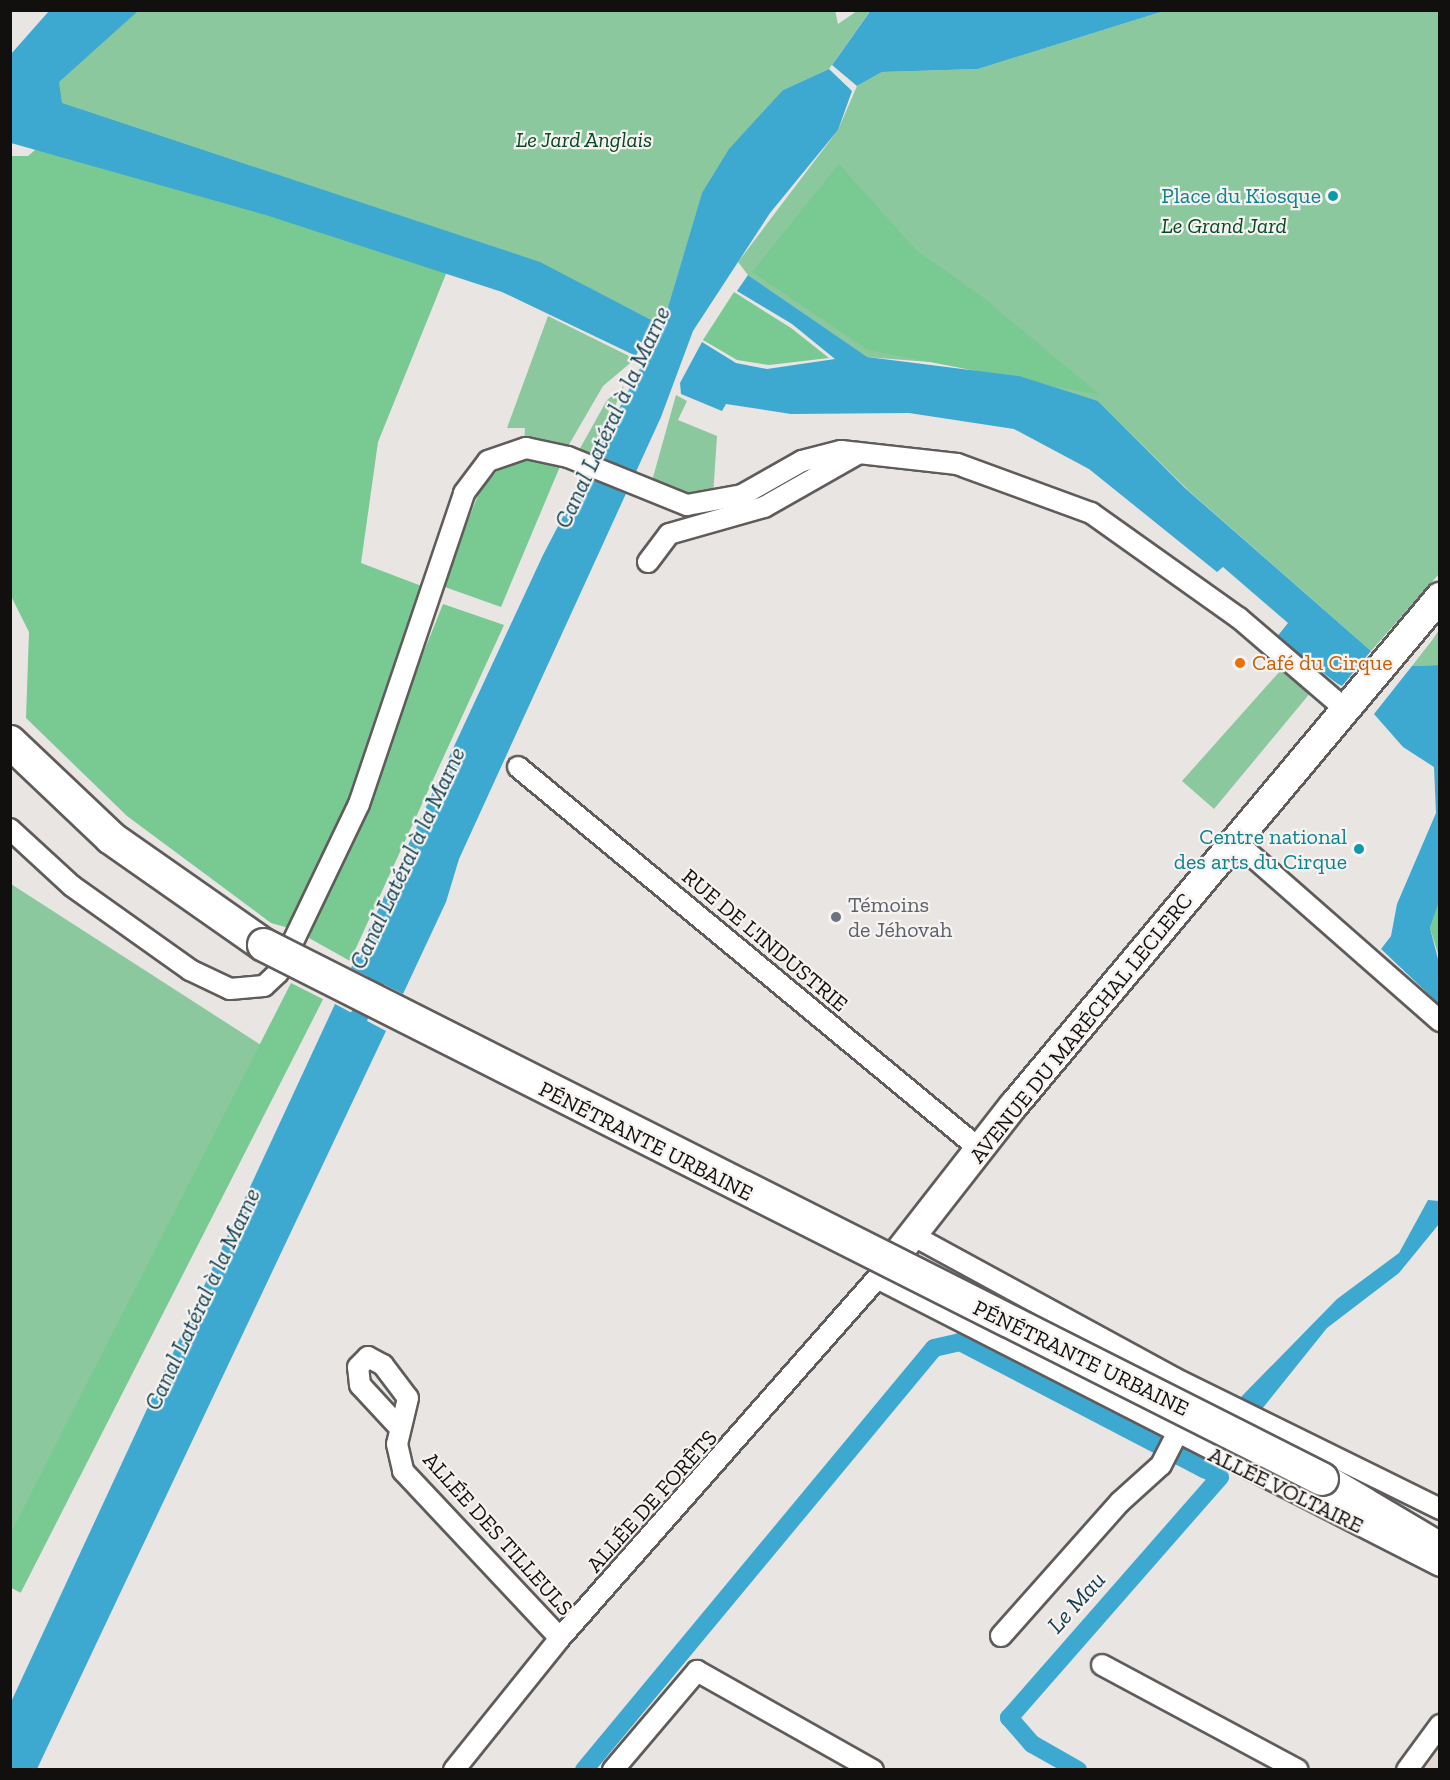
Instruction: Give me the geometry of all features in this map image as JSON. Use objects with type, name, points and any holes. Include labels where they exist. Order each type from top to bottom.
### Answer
[{"type":"main road","name":"AVENUE DU MARÉCHAL LECLERC","points":[[883,1273],[1344,708],[1440,597]]},
{"type":"main road","name":"PÉNÉTRANTE URBAINE","points":[[10,742],[111,838],[264,945],[1322,1479]]},
{"type":"main road","name":"ALLÉE VOLTAIRE","points":[[1322,1479],[1440,1528]]},
{"type":"main road","name":"ALLÉE VOLTAIRE","points":[[1322,1479],[1440,1549]]},
{"type":"street","points":[[10,829],[72,886],[190,969],[230,989],[264,986],[278,973],[359,804],[464,493],[488,460],[525,448],[568,457],[649,493],[687,505],[711,505],[742,495],[801,461],[865,450],[957,464],[1091,513],[1278,652],[1344,708]]},
{"type":"street","points":[[648,562],[669,534],[764,507],[865,450]]},
{"type":"street","name":"RUE DE L'INDUSTRIE","points":[[518,766],[982,1151]]},
{"type":"street","points":[[1235,841],[1440,1021]]},
{"type":"street","points":[[914,1236],[1174,1378],[1440,1509]]},
{"type":"street","name":"ALLÉE VOLTAIRE","points":[[883,1273],[1174,1439],[1440,1566]]},
{"type":"street","name":"ALLÉE DE FORÊTS","points":[[458,1768],[560,1638],[883,1273]]},
{"type":"street","name":"ALLÉE DES TILLEULS","points":[[398,1426],[403,1471],[560,1638]]},
{"type":"street","points":[[1001,1636],[1120,1502],[1161,1465],[1174,1439]]},
{"type":"street","points":[[1102,1665],[1299,1770]]},
{"type":"street","points":[[613,1770],[696,1671],[873,1770]]},
{"type":"street","points":[[1407,1770],[1440,1725]]},
{"type":"shaded area","points":[[1439,1749],[1439,1769],[1425,1769]]},
{"type":"green space","name":"Le Jard Anglais","points":[[835,10],[838,24],[857,11],[870,11],[829,69],[783,90],[702,194],[668,308],[653,321],[53,122],[36,86],[117,11]]},
{"type":"green space","name":"Le Grand Jard","points":[[1164,11],[1439,11],[1439,574],[1371,651],[1189,491],[1098,401],[943,363],[866,357],[748,275],[738,262],[838,130],[857,86],[882,72],[978,69]]},
{"type":"green space","points":[[47,140],[448,269],[378,442],[361,563],[440,593],[296,930],[271,923],[127,816],[26,718],[29,632],[11,596],[11,156],[28,156]]},
{"type":"green space","points":[[839,164],[916,250],[980,295],[1100,395],[868,350],[752,272]]},
{"type":"green space","points":[[734,292],[791,328],[829,358],[769,365],[737,360],[703,340]]},
{"type":"green space","points":[[548,316],[635,359],[603,386],[567,448],[524,441],[525,428],[507,428]]},
{"type":"green space","points":[[624,386],[592,458],[578,452],[607,400]]},
{"type":"green space","points":[[676,395],[687,401],[678,420],[717,436],[713,496],[683,498],[650,488]]},
{"type":"green space","points":[[524,456],[561,464],[501,607],[442,586],[480,490],[501,467]]},
{"type":"green space","points":[[443,604],[504,625],[350,961],[309,938]]},
{"type":"green space","points":[[1439,630],[1439,665],[1412,666],[1433,639]]},
{"type":"green space","points":[[1281,670],[1311,692],[1214,809],[1182,781]]},
{"type":"green space","points":[[11,884],[264,1047],[11,1590]]},
{"type":"green space","points":[[1439,899],[1439,957],[1430,928]]},
{"type":"green space","points":[[291,983],[323,999],[21,1593],[10,1587],[10,1534]]},
{"type":"water","points":[[871,10],[1164,11],[978,69],[882,72],[857,86],[832,65]]},
{"type":"water","points":[[49,11],[138,11],[59,82],[62,103],[540,262],[653,321],[636,356],[502,292],[269,216],[11,143],[11,54]]},
{"type":"water","points":[[829,69],[852,91],[838,130],[770,213],[693,331],[661,417],[459,859],[446,902],[403,994],[351,968],[543,555],[663,324],[702,193],[729,149],[783,90]]},
{"type":"water","points":[[748,275],[867,357],[1019,376],[1098,401],[1185,488],[1371,651],[1342,686],[1338,684],[1276,638],[1288,623],[1223,567],[1217,572],[1089,469],[1014,429],[909,413],[791,414],[726,404],[722,411],[681,394],[680,383],[702,342],[736,363],[767,369],[835,359],[792,324],[737,291]]},
{"type":"water","points":[[1439,665],[1440,898],[1430,928],[1439,963],[1439,1004],[1381,949],[1391,936],[1397,904],[1436,813],[1434,767],[1403,747],[1374,714],[1412,666]]},
{"type":"water","points":[[335,1004],[386,1031],[37,1769],[11,1769],[11,1702]]},
{"type":"water","points":[[1428,1200],[1439,1201],[1439,1224],[1399,1273],[1327,1328],[1262,1409],[1240,1398],[1337,1299],[1399,1253]]},
{"type":"waterway","name":"Canal Latéral à la Marne","points":[[349,1038],[386,959]]},
{"type":"waterway","points":[[584,1770],[934,1348],[960,1342],[1204,1469]]},
{"type":"waterway","name":"Le Mau","points":[[1078,1770],[1032,1744],[1009,1718],[1220,1477],[1204,1469],[1211,1459]]},
{"type":"place","name":"Place du Kiosque","points":[[1333,196]]},
{"type":"place","name":"Café du Cirque","points":[[1240,663]]},
{"type":"place","name":"Centre national des arts du Cirque","points":[[1359,849]]},
{"type":"place","name":"Témoins de Jéhovah","points":[[836,917]]}]
